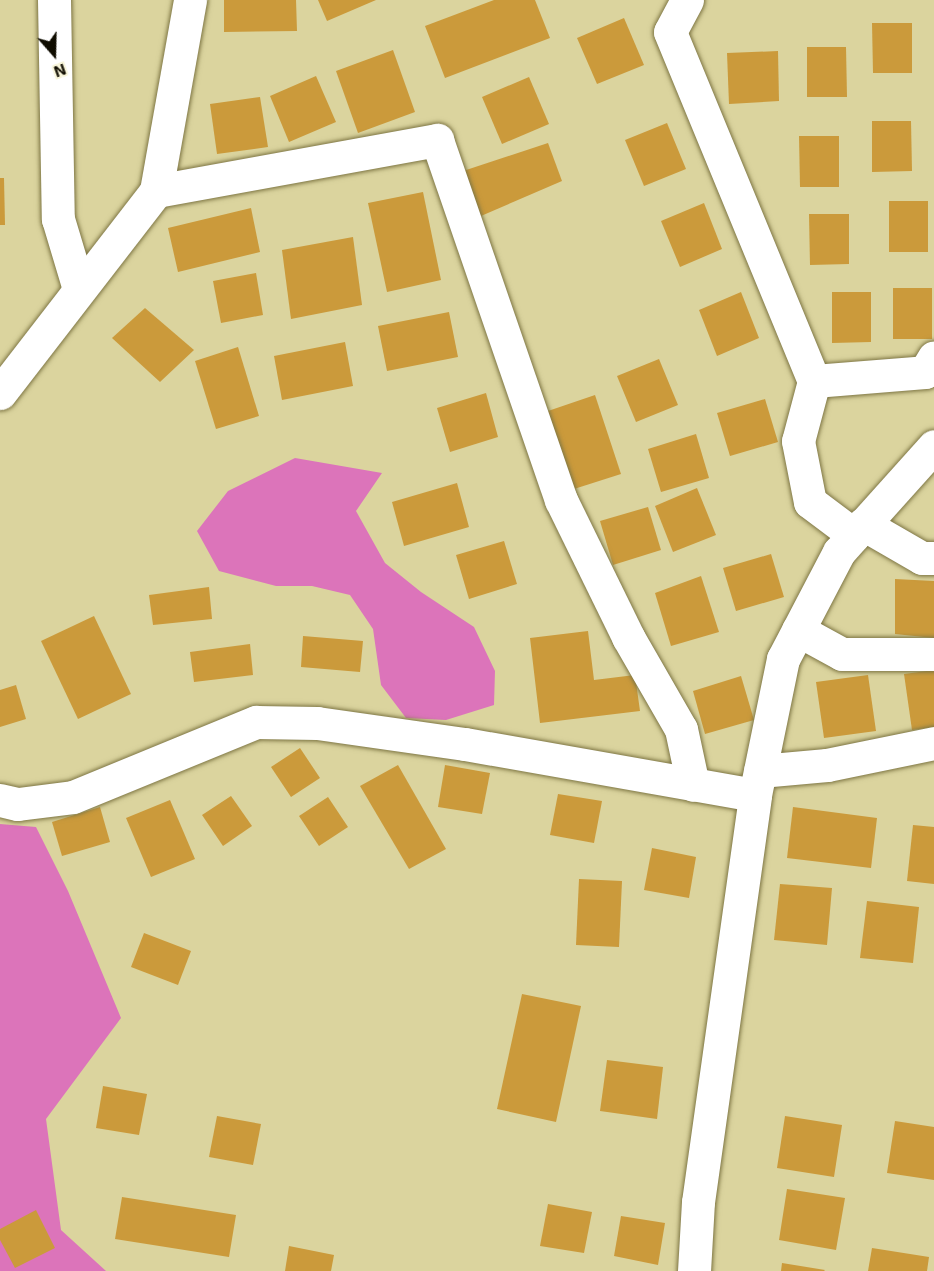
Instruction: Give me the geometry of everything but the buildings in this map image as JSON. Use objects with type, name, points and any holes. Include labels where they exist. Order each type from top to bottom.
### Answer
[{"type":"street","points":[[54,0],[57,219],[79,289]]},
{"type":"street","points":[[0,393],[156,191],[190,0]]},
{"type":"street","points":[[687,0],[670,32],[814,381],[798,441],[810,502],[859,530],[922,558],[934,558]]},
{"type":"street","points":[[156,191],[438,140],[561,500],[628,637],[681,729],[693,785]]},
{"type":"street","points":[[814,381],[925,372],[934,357]]},
{"type":"street","points":[[694,1271],[698,1202],[758,783],[783,659],[839,552],[934,446]]},
{"type":"street","points":[[798,630],[842,654],[934,654]]},
{"type":"street","points":[[0,800],[18,804],[73,797],[256,722],[317,723],[397,734],[693,785],[758,783],[827,765],[934,743]]},
{"type":"shaded area","points":[[295,458],[382,473],[356,511],[385,563],[421,592],[474,627],[495,671],[494,705],[446,720],[406,718],[381,685],[373,629],[350,595],[312,586],[276,586],[219,571],[197,531],[228,491]]},
{"type":"shaded area","points":[[0,824],[36,827],[68,891],[121,1018],[46,1119],[61,1230],[106,1271],[0,1271]]}]
